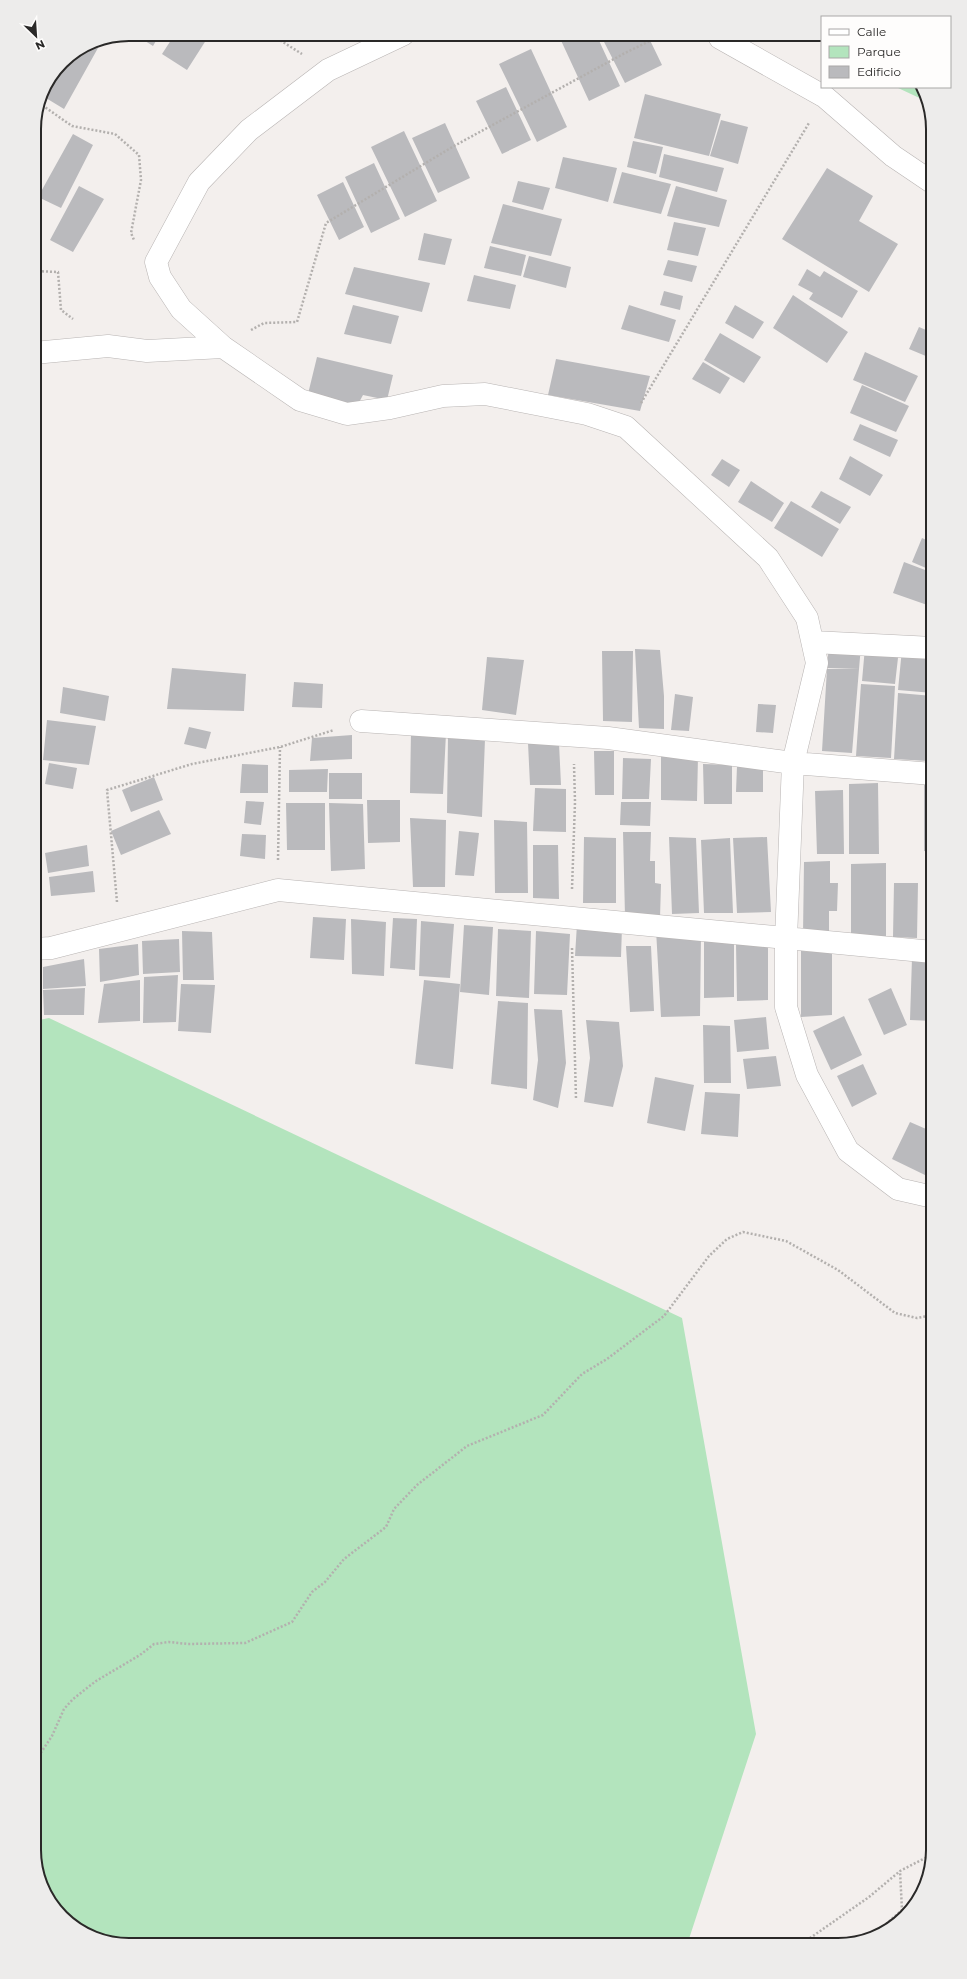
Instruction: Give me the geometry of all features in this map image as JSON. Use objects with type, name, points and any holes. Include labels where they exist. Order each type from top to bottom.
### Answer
[{"type":"street","points":[[389,41],[328,70],[249,130],[199,182],[156,262],[160,277],[181,309],[223,347],[300,400],[347,414],[390,408],[443,396],[485,394],[587,414],[626,427],[768,558],[808,618],[817,663],[793,763],[786,939],[786,1007],[807,1075],[848,1151],[898,1189],[926,1195]]},
{"type":"street","points":[[725,41],[825,97],[893,156],[926,178]]},
{"type":"street","points":[[41,352],[108,346],[147,351],[223,347]]},
{"type":"street","points":[[813,642],[926,648]]},
{"type":"street","points":[[361,721],[608,738],[793,763],[926,773]]},
{"type":"street","points":[[41,949],[51,948],[278,890],[926,951]]},
{"type":"path","points":[[281,41],[328,70]]},
{"type":"path","points":[[223,347],[264,323],[297,322],[326,223],[454,146],[650,41]]},
{"type":"path","points":[[626,427],[825,97]]},
{"type":"path","points":[[44,107],[72,126],[115,134],[139,155],[141,180],[131,233],[138,250],[156,262]]},
{"type":"path","points":[[41,271],[58,272],[61,310],[108,346]]},
{"type":"path","points":[[145,924],[118,905],[107,790],[192,764],[280,747],[361,721]]},
{"type":"path","points":[[278,890],[280,747]]},
{"type":"path","points":[[41,1752],[52,1736],[64,1709],[73,1699],[96,1681],[140,1655],[154,1644],[169,1642],[188,1644],[245,1643],[292,1622],[312,1592],[325,1582],[344,1559],[386,1526],[394,1509],[417,1486],[467,1446],[543,1415],[582,1374],[607,1359],[664,1316],[709,1256],[727,1239],[743,1232],[786,1241],[838,1270],[895,1313],[917,1318],[926,1316]]},
{"type":"path","points":[[810,1938],[869,1897],[900,1871],[926,1858]]},
{"type":"path","points":[[889,1921],[902,1910],[900,1871]]},
{"type":"green space","points":[[898,88],[915,88],[920,98]]},
{"type":"green space","points":[[49,1018],[682,1318],[756,1734],[689,1938],[124,1938],[107,1935],[85,1926],[76,1920],[59,1903],[46,1878],[41,1850],[41,1020]]},
{"type":"building","points":[[145,41],[156,41],[153,46]]},
{"type":"building","points":[[170,41],[206,41],[187,70],[162,54]]},
{"type":"building","points":[[561,41],[599,41],[620,86],[589,101]]},
{"type":"building","points":[[604,41],[650,41],[662,65],[625,83]]},
{"type":"building","points":[[99,47],[64,109],[47,99],[53,85],[63,71],[76,59],[90,50]]},
{"type":"building","points":[[531,49],[567,127],[537,142],[499,64]]},
{"type":"building","points":[[506,87],[531,140],[502,154],[476,101]]},
{"type":"building","points":[[645,94],[721,114],[709,156],[634,138]]},
{"type":"building","points":[[721,120],[748,127],[738,164],[710,156]]},
{"type":"building","points":[[445,123],[470,178],[438,193],[412,138]]},
{"type":"building","points":[[404,131],[437,201],[405,217],[371,147]]},
{"type":"building","points":[[73,134],[93,145],[61,208],[41,198],[41,192]]},
{"type":"building","points":[[633,141],[663,147],[656,174],[627,167]]},
{"type":"building","points":[[664,154],[724,168],[717,192],[659,177]]},
{"type":"building","points":[[563,157],[617,168],[608,202],[555,188]]},
{"type":"building","points":[[374,163],[400,219],[371,233],[345,177]]},
{"type":"building","points":[[827,168],[873,196],[859,221],[898,244],[869,292],[782,239]]},
{"type":"building","points":[[622,172],[671,184],[661,214],[613,203]]},
{"type":"building","points":[[518,181],[550,188],[543,210],[512,202]]},
{"type":"building","points":[[343,182],[364,227],[339,240],[317,195]]},
{"type":"building","points":[[79,186],[104,199],[73,252],[50,240]]},
{"type":"building","points":[[676,186],[727,200],[719,227],[667,216]]},
{"type":"building","points":[[503,204],[562,219],[551,256],[491,243]]},
{"type":"building","points":[[674,222],[706,228],[698,256],[667,250]]},
{"type":"building","points":[[424,233],[452,239],[445,265],[418,260]]},
{"type":"building","points":[[490,246],[526,255],[521,276],[484,268]]},
{"type":"building","points":[[529,256],[571,267],[566,288],[523,277]]},
{"type":"building","points":[[668,260],[697,266],[692,282],[663,275]]},
{"type":"building","points":[[354,267],[430,283],[422,312],[345,294]]},
{"type":"building","points":[[807,269],[820,277],[824,271],[858,291],[842,318],[809,299],[813,293],[798,285]]},
{"type":"building","points":[[474,275],[516,285],[510,309],[467,301]]},
{"type":"building","points":[[664,291],[683,296],[680,310],[660,305]]},
{"type":"building","points":[[793,295],[848,332],[827,363],[773,328]]},
{"type":"building","points":[[353,305],[399,316],[391,344],[344,334]]},
{"type":"building","points":[[629,305],[676,320],[669,342],[621,329]]},
{"type":"building","points":[[735,305],[764,322],[753,339],[725,323]]},
{"type":"building","points":[[919,327],[926,330],[926,356],[909,349]]},
{"type":"building","points":[[720,333],[761,357],[744,383],[704,360]]},
{"type":"building","points":[[865,352],[918,376],[905,402],[853,380]]},
{"type":"building","points":[[317,357],[393,375],[387,400],[363,395],[356,408],[308,394]]},
{"type":"building","points":[[556,359],[650,376],[640,411],[548,395]]},
{"type":"building","points":[[703,362],[730,378],[720,394],[692,379]]},
{"type":"building","points":[[862,385],[909,406],[896,432],[850,413]]},
{"type":"building","points":[[860,424],[898,440],[890,457],[853,440]]},
{"type":"building","points":[[850,456],[883,475],[870,496],[839,479]]},
{"type":"building","points":[[722,459],[740,470],[729,487],[711,475]]},
{"type":"building","points":[[751,481],[784,503],[772,522],[738,502]]},
{"type":"building","points":[[821,491],[851,507],[840,524],[811,507]]},
{"type":"building","points":[[791,501],[839,529],[822,557],[774,528]]},
{"type":"building","points":[[922,538],[926,540],[926,568],[912,562]]},
{"type":"building","points":[[904,562],[926,570],[926,605],[893,593]]},
{"type":"building","points":[[829,644],[861,646],[859,669],[827,668]]},
{"type":"building","points":[[865,647],[899,649],[895,684],[862,681]]},
{"type":"building","points":[[635,649],[660,650],[664,696],[664,729],[639,728]]},
{"type":"building","points":[[902,649],[926,651],[926,692],[898,690]]},
{"type":"building","points":[[602,651],[633,651],[632,722],[603,721]]},
{"type":"building","points":[[487,657],[524,660],[516,715],[482,710]]},
{"type":"building","points":[[172,668],[246,674],[244,711],[167,709]]},
{"type":"building","points":[[827,669],[859,669],[852,753],[822,751]]},
{"type":"building","points":[[294,682],[323,684],[322,708],[292,707]]},
{"type":"building","points":[[861,684],[895,686],[891,758],[856,756]]},
{"type":"building","points":[[63,687],[109,696],[105,721],[60,713]]},
{"type":"building","points":[[898,693],[926,695],[926,761],[894,759]]},
{"type":"building","points":[[675,694],[693,697],[689,731],[671,730]]},
{"type":"building","points":[[758,704],[776,705],[773,733],[756,732]]},
{"type":"building","points":[[47,720],[96,726],[89,765],[43,760]]},
{"type":"building","points":[[189,727],[211,732],[206,749],[184,744]]},
{"type":"building","points":[[411,731],[446,733],[443,794],[410,793]]},
{"type":"building","points":[[352,735],[352,759],[310,761],[312,738]]},
{"type":"building","points":[[448,736],[485,739],[482,817],[447,813]]},
{"type":"building","points":[[528,743],[559,743],[561,785],[530,785]]},
{"type":"building","points":[[594,751],[614,751],[614,795],[595,795]]},
{"type":"building","points":[[661,756],[698,757],[697,801],[661,800]]},
{"type":"building","points":[[623,758],[651,759],[649,799],[622,799]]},
{"type":"building","points":[[49,763],[77,768],[73,789],[45,784]]},
{"type":"building","points":[[242,764],[268,765],[268,793],[240,793]]},
{"type":"building","points":[[703,764],[732,765],[732,804],[704,804]]},
{"type":"building","points":[[737,766],[763,767],[763,792],[736,792]]},
{"type":"building","points":[[328,769],[327,792],[289,792],[289,770]]},
{"type":"building","points":[[329,773],[362,773],[362,799],[329,799]]},
{"type":"building","points":[[154,777],[163,800],[131,812],[122,790]]},
{"type":"building","points":[[924,778],[926,778],[926,851],[924,851]]},
{"type":"building","points":[[878,783],[879,854],[849,854],[849,784]]},
{"type":"building","points":[[535,788],[566,789],[566,832],[533,831]]},
{"type":"building","points":[[843,790],[844,854],[817,854],[815,791]]},
{"type":"building","points":[[367,800],[400,800],[400,842],[368,843]]},
{"type":"building","points":[[246,801],[264,802],[261,825],[244,823]]},
{"type":"building","points":[[621,802],[651,802],[650,826],[620,825]]},
{"type":"building","points":[[286,803],[325,803],[325,850],[287,850]]},
{"type":"building","points":[[329,803],[363,804],[365,869],[331,871]]},
{"type":"building","points":[[159,810],[171,834],[121,855],[111,831]]},
{"type":"building","points":[[410,818],[446,820],[445,887],[413,887]]},
{"type":"building","points":[[494,820],[527,822],[528,893],[495,893]]},
{"type":"building","points":[[459,831],[479,833],[474,876],[455,875]]},
{"type":"building","points":[[623,832],[651,832],[650,861],[655,861],[655,883],[661,884],[660,918],[625,916]]},
{"type":"building","points":[[242,834],[266,835],[265,859],[240,856]]},
{"type":"building","points":[[584,837],[616,838],[616,903],[583,903]]},
{"type":"building","points":[[669,837],[696,838],[699,913],[672,914]]},
{"type":"building","points":[[767,837],[771,912],[737,913],[733,838]]},
{"type":"building","points":[[730,838],[733,913],[704,913],[701,840]]},
{"type":"building","points":[[87,845],[89,866],[48,873],[45,853]]},
{"type":"building","points":[[533,845],[558,845],[559,899],[533,898]]},
{"type":"building","points":[[830,861],[830,883],[838,883],[837,911],[829,911],[829,935],[803,934],[804,862]]},
{"type":"building","points":[[886,863],[886,939],[851,938],[851,864]]},
{"type":"building","points":[[93,871],[95,892],[51,896],[49,877]]},
{"type":"building","points":[[894,883],[918,883],[917,938],[893,937]]},
{"type":"building","points":[[313,917],[346,919],[344,960],[310,958]]},
{"type":"building","points":[[393,918],[417,919],[415,970],[390,968]]},
{"type":"building","points":[[351,919],[386,922],[384,976],[352,974]]},
{"type":"building","points":[[421,921],[454,924],[450,978],[419,976]]},
{"type":"building","points":[[577,924],[622,927],[621,957],[575,956]]},
{"type":"building","points":[[464,925],[493,927],[489,995],[460,992]]},
{"type":"building","points":[[498,929],[531,931],[529,998],[496,996]]},
{"type":"building","points":[[656,930],[701,934],[700,1016],[661,1017]]},
{"type":"building","points":[[182,931],[212,932],[214,980],[183,980]]},
{"type":"building","points":[[536,931],[570,934],[567,995],[534,994]]},
{"type":"building","points":[[179,939],[180,972],[143,974],[142,941]]},
{"type":"building","points":[[704,940],[734,942],[734,997],[704,998]]},
{"type":"building","points":[[138,944],[139,975],[100,982],[99,949]]},
{"type":"building","points":[[736,944],[768,944],[768,1000],[737,1001]]},
{"type":"building","points":[[626,946],[651,946],[654,1011],[630,1012]]},
{"type":"building","points":[[801,951],[832,952],[832,1015],[801,1017]]},
{"type":"building","points":[[912,958],[926,959],[926,1021],[910,1020]]},
{"type":"building","points":[[84,959],[86,986],[43,989],[43,967]]},
{"type":"building","points":[[178,975],[176,1022],[143,1023],[144,977]]},
{"type":"building","points":[[140,980],[140,1021],[98,1023],[104,984]]},
{"type":"building","points":[[424,980],[460,984],[453,1069],[415,1064]]},
{"type":"building","points":[[181,984],[215,985],[211,1033],[178,1031]]},
{"type":"building","points":[[85,988],[84,1015],[44,1015],[43,990]]},
{"type":"building","points":[[891,988],[907,1025],[884,1035],[868,999]]},
{"type":"building","points":[[498,1001],[528,1003],[527,1089],[491,1084]]},
{"type":"building","points":[[534,1009],[562,1010],[566,1063],[558,1108],[533,1100],[538,1060]]},
{"type":"building","points":[[844,1016],[862,1055],[831,1070],[813,1031]]},
{"type":"building","points":[[766,1017],[769,1049],[737,1052],[734,1020]]},
{"type":"building","points":[[586,1020],[619,1022],[623,1066],[613,1107],[584,1102],[590,1058]]},
{"type":"building","points":[[703,1025],[730,1026],[731,1083],[704,1083]]},
{"type":"building","points":[[776,1056],[781,1086],[747,1089],[743,1059]]},
{"type":"building","points":[[863,1064],[877,1094],[852,1107],[837,1076]]},
{"type":"building","points":[[655,1077],[694,1085],[685,1131],[647,1123]]},
{"type":"building","points":[[705,1092],[740,1094],[738,1137],[701,1134]]},
{"type":"building","points":[[910,1122],[926,1129],[925,1175],[892,1159]]}]
